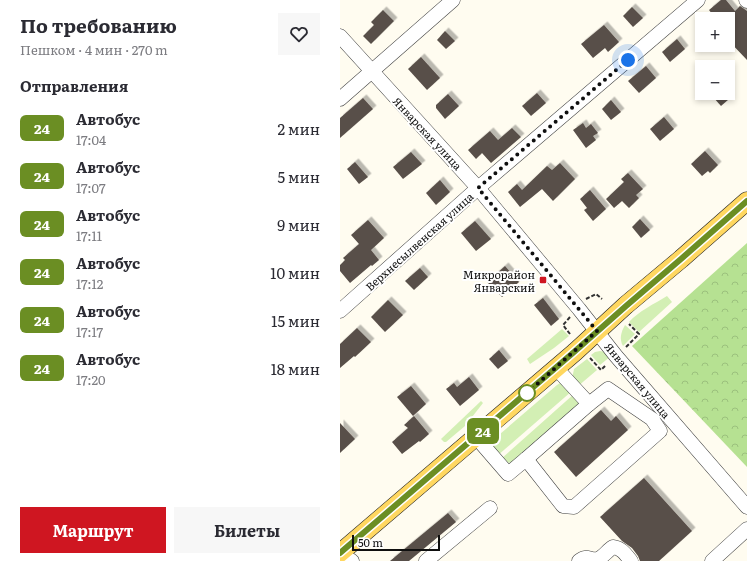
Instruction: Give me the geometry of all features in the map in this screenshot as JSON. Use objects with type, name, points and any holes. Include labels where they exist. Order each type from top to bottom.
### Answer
[{"type":"main road","points":[[340,553],[556,368],[747,201]]},
{"type":"street","points":[[340,99],[453,0]]},
{"type":"street","name":"Верхнесылвенская улица","points":[[340,311],[478,188],[698,0]]},
{"type":"street","name":"Январская улица","points":[[340,36],[478,188],[616,356],[673,421],[742,492],[747,507]]},
{"type":"street","points":[[556,368],[589,404]]},
{"type":"street","points":[[476,437],[508,474],[608,389],[652,419],[660,431]]},
{"type":"street","points":[[526,459],[563,506],[574,507],[673,421]]},
{"type":"street","points":[[426,561],[490,508]]},
{"type":"street","points":[[712,561],[747,529]]},
{"type":"street","points":[[579,561],[586,557],[598,559],[613,547],[618,547],[631,561]]},
{"type":"street","points":[[340,553],[352,561]]},
{"type":"path","points":[[586,299],[596,294],[602,299]]},
{"type":"path","points":[[570,334],[563,325],[573,315]]},
{"type":"path","points":[[625,348],[639,334],[629,324]]},
{"type":"path","points":[[590,357],[601,370],[608,363]]},
{"type":"green space","points":[[747,243],[747,467],[632,346]]},
{"type":"green space","points":[[667,296],[672,302],[639,332],[629,322],[642,311]]},
{"type":"green space","points":[[625,325],[635,334],[623,346],[621,336]]},
{"type":"green space","points":[[562,329],[569,336],[530,364],[527,359]]},
{"type":"green space","points":[[600,351],[611,356],[600,365],[591,355]]},
{"type":"green space","points":[[587,359],[597,370],[577,387],[572,379],[574,369]]},
{"type":"green space","points":[[560,383],[572,391],[497,456],[492,442],[493,440]]},
{"type":"green space","points":[[574,394],[579,399],[579,403],[575,407],[512,462],[507,463],[501,459]]},
{"type":"green space","points":[[481,401],[483,403],[465,426],[446,442],[444,442],[441,439]]},
{"type":"building","points":[[721,0],[726,0],[735,11],[740,6],[747,11],[747,60],[735,47],[735,12],[711,12],[709,10]]},
{"type":"building","points":[[632,7],[643,18],[633,27],[623,16]]},
{"type":"building","points":[[383,10],[394,21],[371,44],[363,36],[374,25],[371,22]]},
{"type":"building","points":[[604,25],[619,42],[608,52],[605,48],[593,58],[581,44]]},
{"type":"building","points":[[445,31],[455,41],[446,49],[437,40]]},
{"type":"building","points":[[677,39],[685,49],[670,62],[662,52]]},
{"type":"building","points":[[421,57],[440,78],[427,90],[408,69]]},
{"type":"building","points":[[646,66],[656,78],[639,93],[628,81]]},
{"type":"building","points":[[537,93],[546,103],[531,116],[522,106]]},
{"type":"building","points":[[448,94],[459,106],[445,119],[436,108],[436,105]]},
{"type":"building","points":[[363,98],[373,109],[340,138],[340,118]]},
{"type":"building","points":[[611,100],[621,112],[611,120],[602,109]]},
{"type":"building","points":[[716,100],[728,100],[721,106]]},
{"type":"building","points":[[664,117],[674,129],[660,141],[650,129]]},
{"type":"building","points":[[583,123],[586,128],[591,124],[598,133],[593,136],[596,140],[586,148],[573,130]]},
{"type":"building","points":[[512,128],[521,137],[491,163],[482,153],[476,159],[468,150],[490,131],[498,140]]},
{"type":"building","points":[[705,151],[718,165],[710,173],[708,171],[702,176],[691,164]]},
{"type":"building","points":[[411,152],[422,164],[403,179],[393,167]]},
{"type":"building","points":[[355,162],[368,177],[359,184],[347,169]]},
{"type":"building","points":[[560,163],[575,179],[553,201],[542,189],[520,207],[508,192],[517,184],[522,190],[547,166],[552,170]]},
{"type":"building","points":[[628,173],[643,189],[636,195],[639,198],[629,208],[622,201],[614,208],[606,199],[624,182],[621,179]]},
{"type":"building","points":[[440,180],[450,192],[436,205],[426,193]]},
{"type":"building","points":[[590,190],[606,209],[593,221],[584,210],[587,208],[580,199]]},
{"type":"building","points":[[640,219],[650,230],[641,238],[632,227]]},
{"type":"building","points":[[368,220],[384,238],[371,250],[379,260],[350,283],[340,271],[340,265],[345,260],[343,258],[359,244],[351,235]]},
{"type":"building","points":[[475,221],[491,239],[476,251],[461,233]]},
{"type":"building","points":[[505,266],[519,282],[502,297],[487,282]]},
{"type":"building","points":[[420,268],[428,277],[414,290],[405,281]]},
{"type":"building","points":[[543,298],[559,319],[551,326],[534,305]]},
{"type":"building","points":[[388,300],[403,315],[385,332],[371,317]]},
{"type":"building","points":[[357,328],[371,342],[355,357],[354,356],[340,368],[340,344]]},
{"type":"building","points":[[499,350],[508,361],[498,369],[489,359]]},
{"type":"building","points":[[469,377],[479,390],[460,406],[446,389],[454,383],[457,387]]},
{"type":"building","points":[[411,386],[426,404],[413,416],[397,397]]},
{"type":"building","points":[[601,410],[611,421],[616,416],[628,430],[576,477],[554,452]]},
{"type":"building","points":[[414,416],[429,434],[402,454],[392,442],[408,428],[404,425]]},
{"type":"building","points":[[340,423],[355,439],[340,453]]},
{"type":"building","points":[[644,478],[692,531],[659,561],[640,561],[632,548],[622,541],[600,517]]},
{"type":"building","points":[[448,513],[456,522],[409,561],[390,561]]},
{"type":"bus line","name":"24","points":[[340,553],[747,201]]},
{"type":"place","name":"Микрорайон Январский","points":[[543,280]]},
{"type":"route","points":[[527,393],[597,331],[478,188],[628,60]]}]
